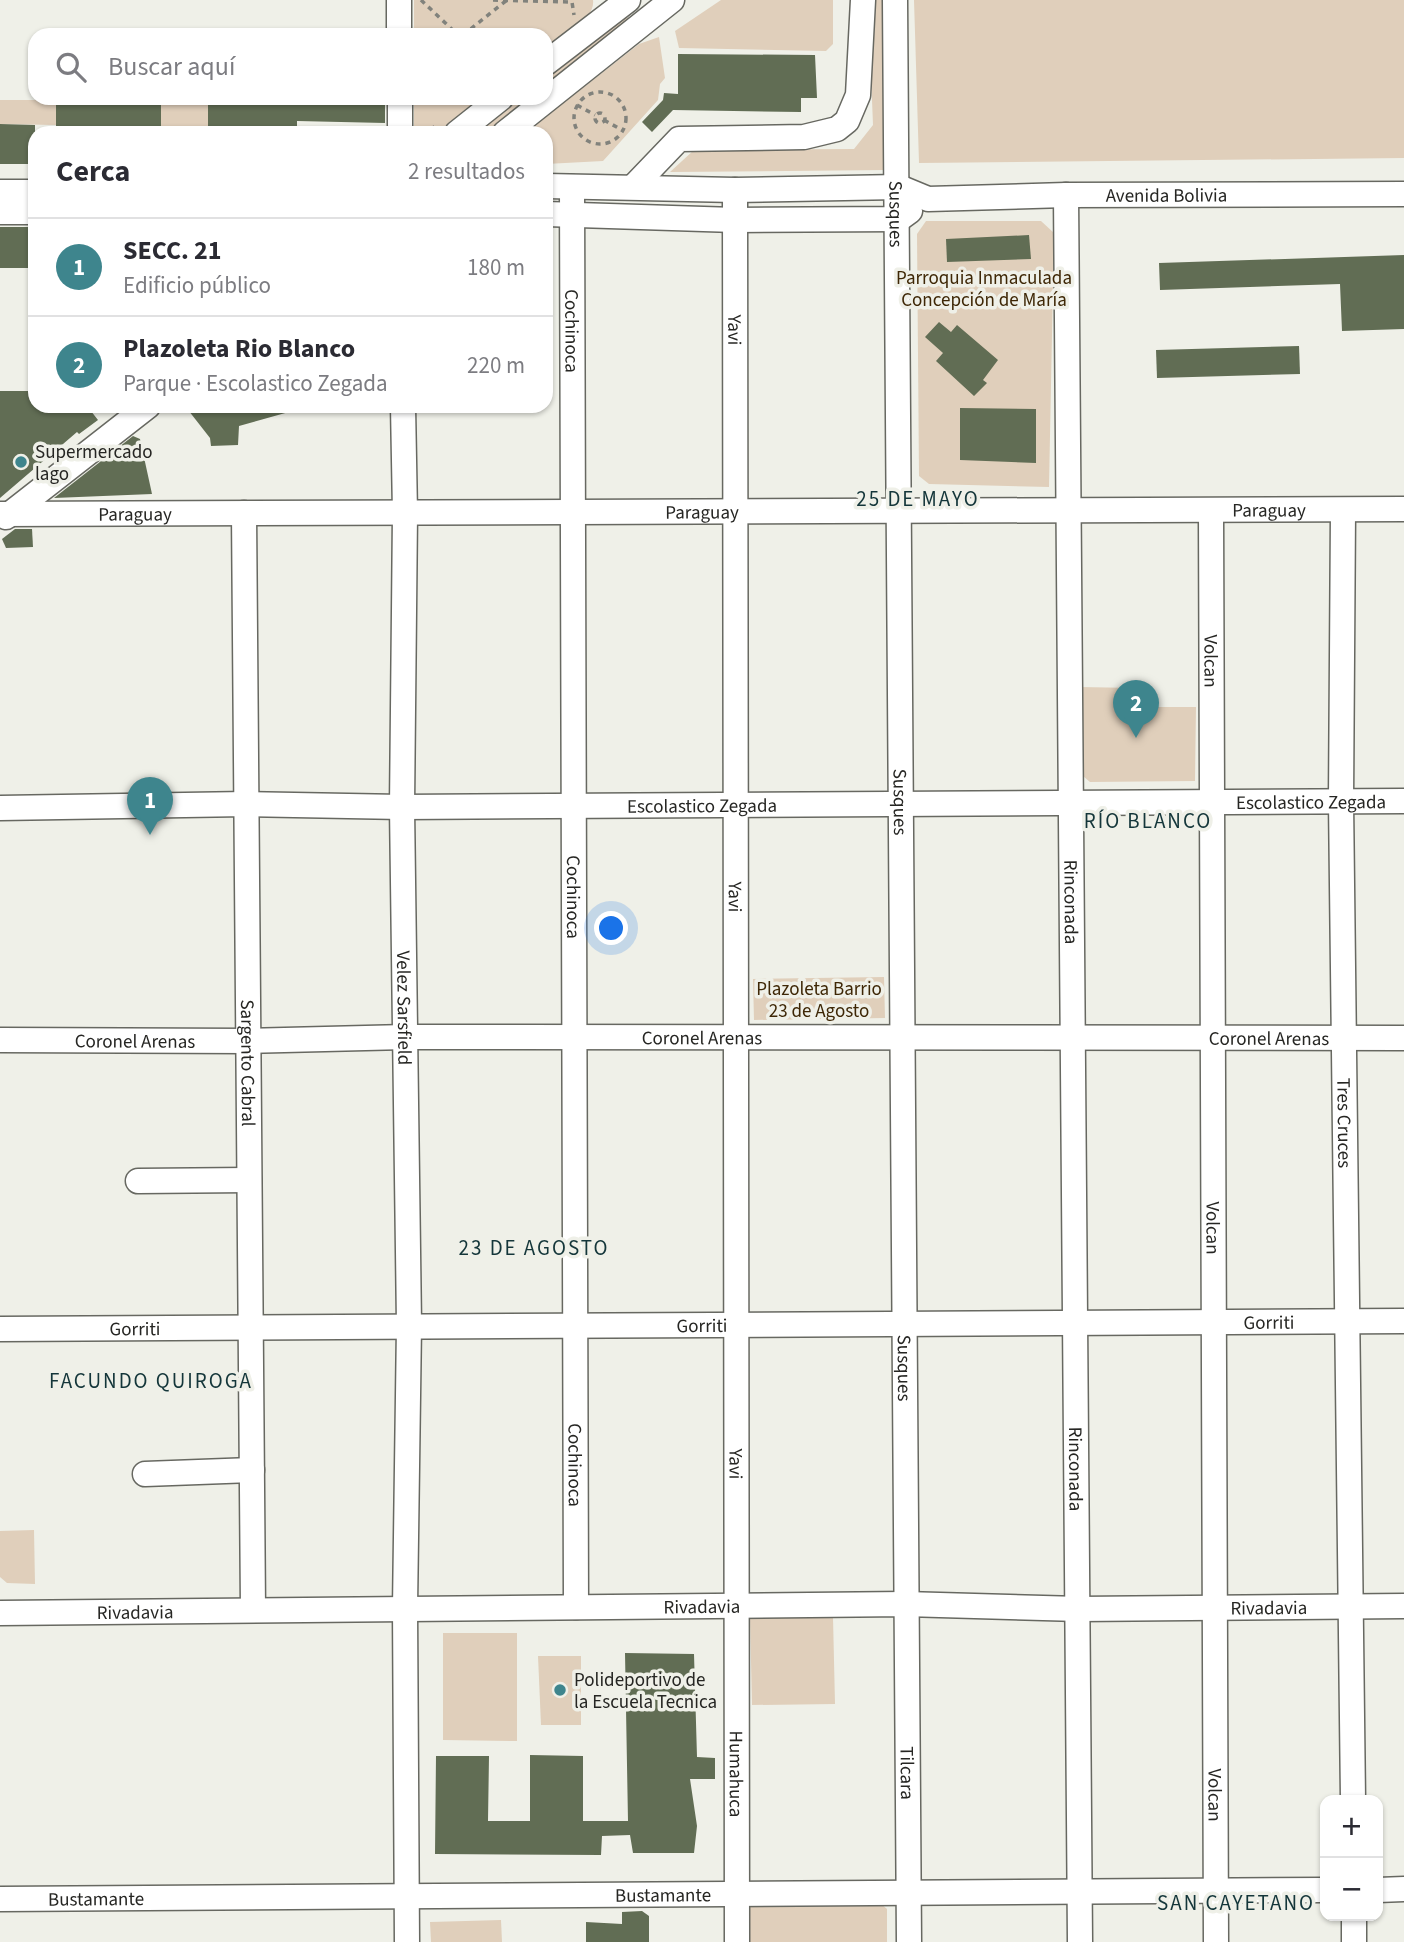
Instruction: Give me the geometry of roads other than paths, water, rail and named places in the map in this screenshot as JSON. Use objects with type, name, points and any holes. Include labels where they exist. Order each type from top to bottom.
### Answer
[{"type":"street","points":[[399,0],[400,28]]},
{"type":"street","points":[[553,58],[628,0]]},
{"type":"street","points":[[553,95],[672,0]]},
{"type":"street","points":[[633,187],[679,139],[804,137],[838,130],[847,121],[858,95],[863,0]]},
{"type":"street","name":"Susques","points":[[895,0],[899,187],[905,1604]]},
{"type":"street","points":[[400,105],[400,126]]},
{"type":"street","points":[[466,126],[492,105]]},
{"type":"street","points":[[514,126],[540,105]]},
{"type":"street","name":"Avenida Bolivia","points":[[553,186],[736,190],[899,187],[928,199],[1066,195],[1404,194]]},
{"type":"street","name":"Cochinoca","points":[[572,187],[576,1607]]},
{"type":"street","name":"Yavi","points":[[736,190],[736,1605]]},
{"type":"street","points":[[0,192],[28,192]]},
{"type":"street","name":"Rinconada","points":[[1066,195],[1080,1942]]},
{"type":"street","points":[[553,215],[735,220],[899,219],[928,199]]},
{"type":"street","points":[[0,212],[28,212]]},
{"type":"street","points":[[4,516],[139,413]]},
{"type":"street","name":"Velez Sarsfield","points":[[403,413],[405,513],[402,807],[409,1325],[405,1608],[407,1942]]},
{"type":"street","name":"Paraguay","points":[[4,516],[244,513],[1343,512],[1404,509]]},
{"type":"street","name":"Volcan","points":[[1211,512],[1216,1942]]},
{"type":"street","name":"Tres Cruces","points":[[1343,512],[1341,801],[1346,1038],[1353,1795]]},
{"type":"street","name":"Sargento Cabral","points":[[244,513],[253,1610]]},
{"type":"street","name":"Escolastico Zegada","points":[[0,808],[246,804],[402,807],[1404,801]]},
{"type":"street","name":"Coronel Arenas","points":[[0,1040],[248,1041],[406,1037],[1404,1038]]},
{"type":"street","points":[[138,1181],[249,1180]]},
{"type":"street","name":"Gorriti","points":[[0,1329],[1404,1321]]},
{"type":"street","points":[[145,1474],[252,1471]]},
{"type":"street","name":"Rivadavia","points":[[0,1613],[905,1604],[1079,1609],[1404,1606]]},
{"type":"street","name":"Tilcara","points":[[905,1604],[909,1942]]},
{"type":"street","name":"Humahuca","points":[[736,1605],[737,1942]]},
{"type":"street","points":[[1383,1889],[1404,1889]]},
{"type":"street","name":"Bustamante","points":[[0,1899],[1320,1890]]},
{"type":"street","points":[[1354,1921],[1354,1942]]},
{"type":"place","name":"Supermercado lago","points":[[21,462]]},
{"type":"place","name":"Plazoleta Rio Blanco","points":[[1136,738]]},
{"type":"place","name":"SECC. 21","points":[[150,835]]},
{"type":"place","name":"Polideportivo de la Escuela Tecnica","points":[[560,1690]]},
{"type":"district","name":"25 DE MAYO","points":[[918,499]]},
{"type":"district","name":"RÍO BLANCO","points":[[1148,821]]},
{"type":"district","name":"23 DE AGOSTO","points":[[534,1248]]},
{"type":"district","name":"FACUNDO QUIROGA","points":[[151,1381]]},
{"type":"district","name":"SAN CAYETANO","points":[[1236,1903]]},
{"type":"park label","name":"Parroquia Inmaculada Concepción de María","points":[[984,288]]},
{"type":"park label","name":"Plazoleta Barrio 23 de Agosto","points":[[819,999]]}]
